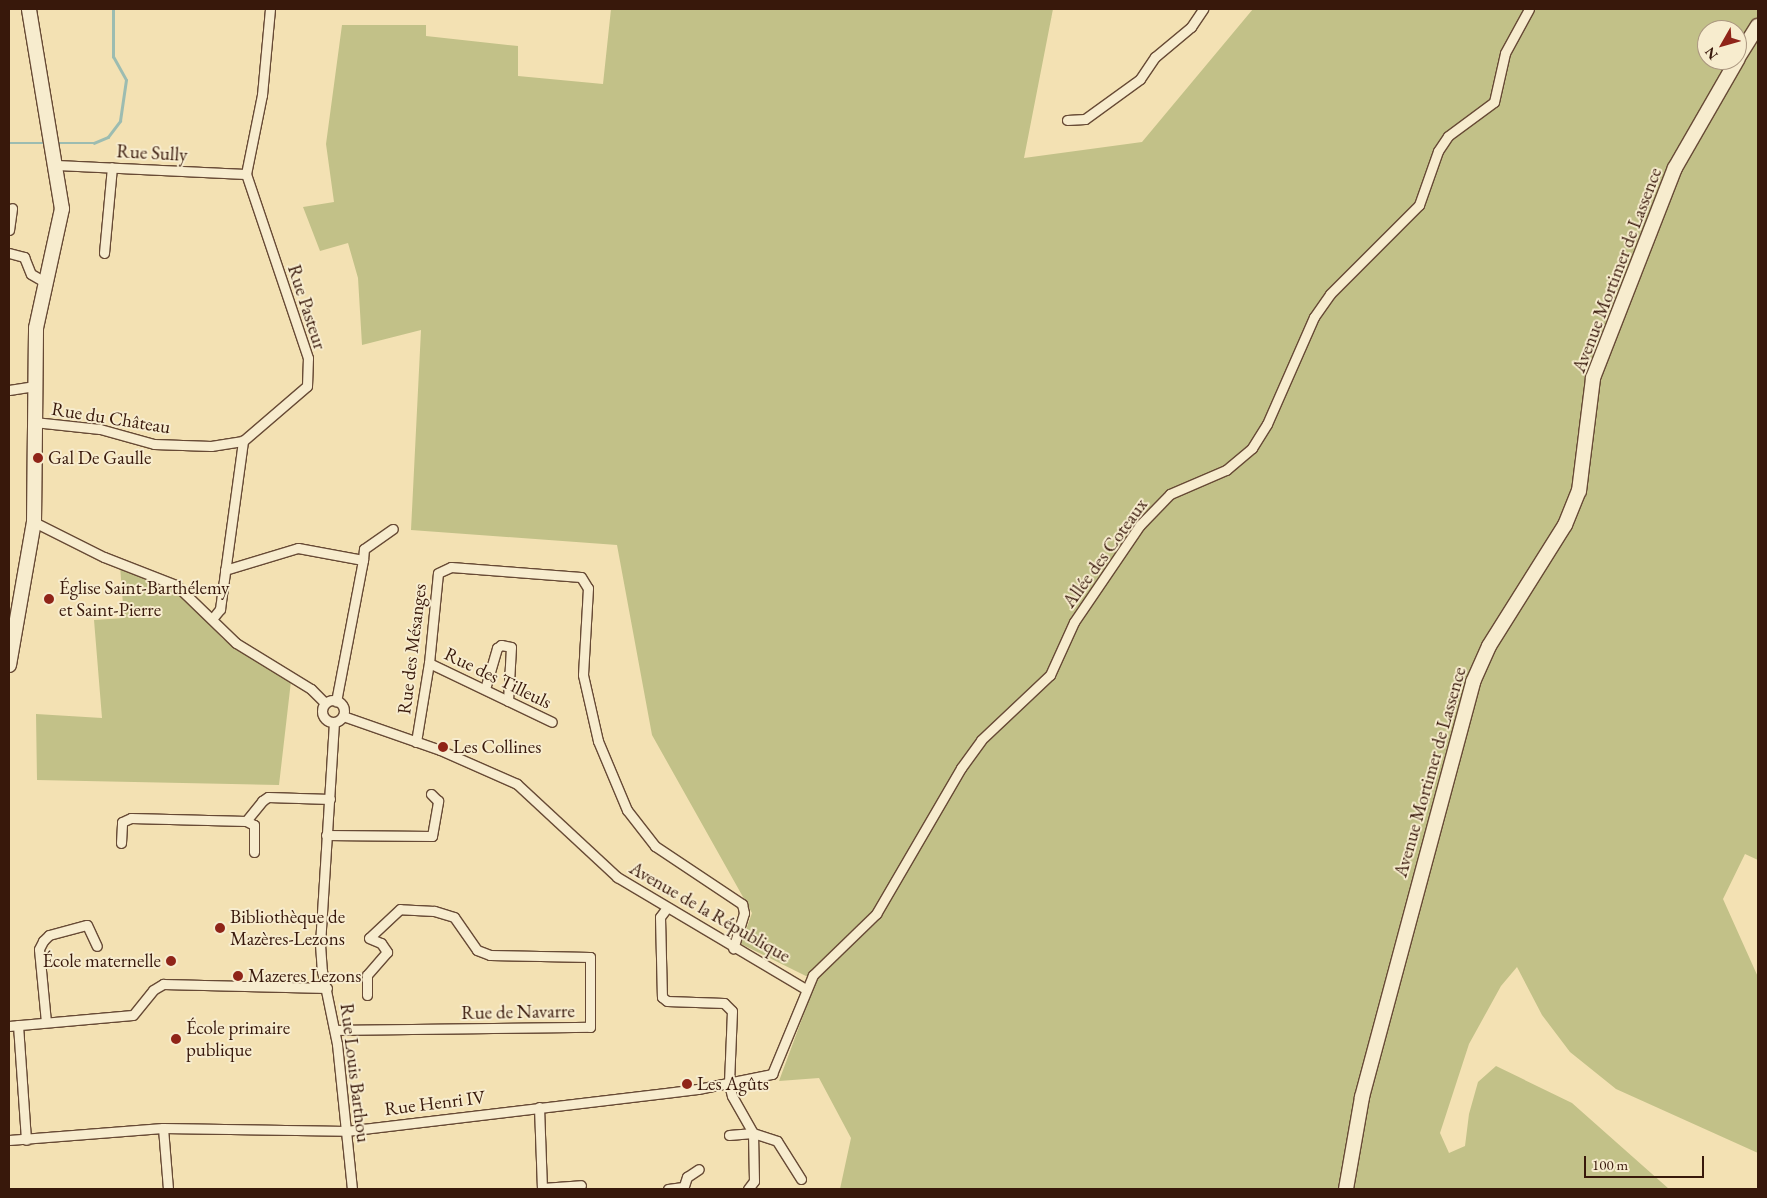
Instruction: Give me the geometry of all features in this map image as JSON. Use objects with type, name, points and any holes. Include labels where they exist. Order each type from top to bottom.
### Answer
[{"type":"street","points":[[9,665],[34,522],[36,328],[45,282],[58,237],[62,209],[51,132],[29,9]]},
{"type":"street","points":[[246,174],[262,95],[270,9]]},
{"type":"street","points":[[1067,120],[1085,119],[1140,79],[1155,57],[1191,27],[1203,9]]},
{"type":"street","name":"Allée des Coteaux","points":[[806,989],[812,975],[876,914],[922,831],[981,740],[1050,675],[1074,622],[1140,525],[1170,494],[1226,470],[1252,448],[1267,424],[1314,317],[1330,294],[1419,205],[1438,151],[1448,136],[1494,102],[1505,54],[1529,9]]},
{"type":"street","name":"Avenue Mortimer de Lassence","points":[[1747,44],[1758,26]]},
{"type":"street","name":"Avenue Mortimer de Lassence","points":[[1346,1189],[1362,1097],[1473,682],[1489,646],[1565,525],[1579,491],[1594,378],[1675,168],[1731,70]]},
{"type":"street","name":"Rue Sully","points":[[55,159],[112,167],[246,174]]},
{"type":"street","points":[[104,253],[112,167]]},
{"type":"street","name":"Rue Pasteur","points":[[243,441],[307,386],[308,358],[246,174]]},
{"type":"street","points":[[9,230],[12,208]]},
{"type":"street","points":[[9,253],[24,257],[31,274],[45,282]]},
{"type":"street","points":[[9,390],[35,386]]},
{"type":"street","name":"Rue du Château","points":[[34,422],[100,429],[154,444],[211,446],[243,441]]},
{"type":"street","points":[[212,619],[220,608],[243,441]]},
{"type":"street","points":[[34,522],[104,558],[176,585],[236,643],[311,689],[325,703]]},
{"type":"street","points":[[336,701],[364,550],[393,529]]},
{"type":"street","points":[[225,570],[298,548],[363,560]]},
{"type":"street","name":"Rue des Mésanges","points":[[416,742],[429,663],[438,573],[451,567],[582,577],[588,588],[582,675],[602,750],[627,810],[655,846],[742,904],[744,913],[733,948]]},
{"type":"street","points":[[485,689],[497,648],[501,645],[511,647],[508,701]]},
{"type":"street","name":"Rue des Tilleuls","points":[[429,663],[552,722]]},
{"type":"street","points":[[325,703],[336,701]]},
{"type":"street","points":[[325,703],[323,716],[334,722],[343,716],[343,709],[336,701]]},
{"type":"street","name":"Avenue de la République","points":[[343,716],[416,742],[517,784],[617,877],[733,948],[789,976],[806,989]]},
{"type":"street","name":"Rue Louis Barthou","points":[[334,722],[320,944],[326,988],[335,1030],[352,1189]]},
{"type":"street","points":[[326,835],[432,836],[438,801],[431,794]]},
{"type":"street","points":[[246,821],[262,801],[268,797],[330,799]]},
{"type":"street","points":[[120,843],[122,822],[131,818],[246,821],[254,824],[254,852]]},
{"type":"street","points":[[666,908],[660,917],[660,993],[667,1000],[730,1006],[729,1084],[732,1096],[753,1133],[754,1181],[748,1189]]},
{"type":"street","name":"Rue de Navarre","points":[[335,1030],[590,1027],[590,957],[490,955],[477,950],[454,917],[434,911],[400,909],[369,938],[381,943],[387,952],[367,976],[367,995]]},
{"type":"street","points":[[46,1022],[39,949],[43,942],[49,935],[87,925],[98,946]]},
{"type":"street","points":[[26,1140],[14,1025],[133,1015],[153,990],[163,984],[326,988]]},
{"type":"street","name":"Rue Henri IV","points":[[9,1140],[164,1128],[346,1130],[729,1084],[772,1074],[806,989]]},
{"type":"street","points":[[539,1107],[542,1189],[581,1185]]},
{"type":"street","points":[[164,1128],[168,1189]]},
{"type":"street","points":[[729,1135],[753,1133],[777,1140],[801,1179]]},
{"type":"street","points":[[668,1189],[683,1188],[687,1177],[699,1169]]},
{"type":"shaded area","points":[[611,9],[1053,9],[1024,158],[1142,142],[1253,9],[1758,9],[1758,860],[1745,854],[1723,899],[1758,977],[1758,1153],[1616,1089],[1570,1052],[1542,1015],[1517,967],[1501,986],[1469,1044],[1440,1133],[1449,1153],[1465,1146],[1469,1114],[1478,1082],[1496,1066],[1572,1103],[1669,1189],[840,1189],[851,1138],[819,1078],[779,1081],[816,981],[741,944],[752,913],[652,735],[617,545],[411,530],[421,330],[362,345],[358,278],[348,243],[320,251],[303,207],[334,202],[326,144],[342,25],[426,25],[426,36],[518,46],[518,76],[603,84]]},
{"type":"shaded area","points":[[120,566],[175,586],[223,639],[291,681],[279,785],[37,780],[36,714],[102,718],[94,620],[124,618]]},
{"type":"waterway","points":[[55,143],[94,143],[108,137],[120,121],[126,80],[113,57],[113,9]]},
{"type":"waterway","points":[[9,143],[47,143]]},
{"type":"place","name":"Gal De Gaulle","points":[[38,458]]},
{"type":"place","name":"Église Saint-Barthélemy et Saint-Pierre","points":[[49,599]]},
{"type":"place","name":"Les Collines","points":[[443,747]]},
{"type":"place","name":"Bibliothèque de Mazères-Lezons","points":[[220,928]]},
{"type":"place","name":"École maternelle","points":[[171,961]]},
{"type":"place","name":"Mazeres Lezons","points":[[238,976]]},
{"type":"place","name":"École primaire publique","points":[[176,1039]]},
{"type":"place","name":"Les Agûts","points":[[687,1084]]}]
